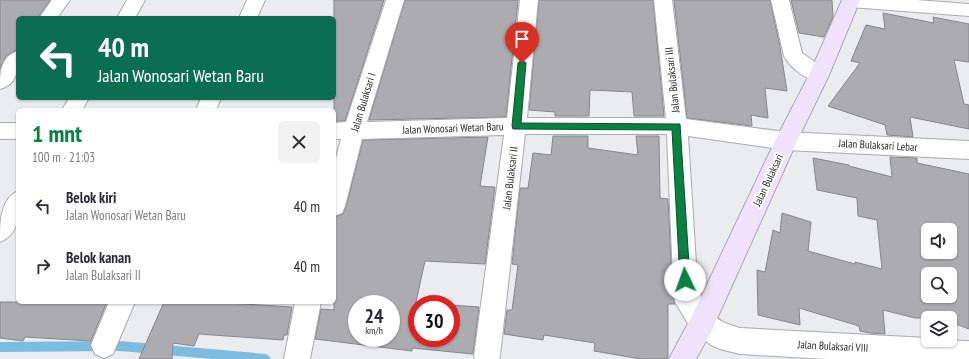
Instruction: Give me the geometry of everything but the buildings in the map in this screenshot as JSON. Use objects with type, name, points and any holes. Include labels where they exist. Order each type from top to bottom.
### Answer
[{"type":"street","points":[[49,16],[61,0]]},
{"type":"street","points":[[127,16],[136,0]]},
{"type":"street","points":[[249,16],[256,0]]},
{"type":"street","name":"Jalan Bulaksari I","points":[[336,191],[344,131],[395,0]]},
{"type":"street","name":"Jalan Bulaksari II","points":[[487,356],[516,126],[529,0]]},
{"type":"street","name":"Jalan Bulaksari III","points":[[662,0],[677,126],[685,280],[688,302],[702,323]]},
{"type":"street","points":[[780,0],[793,56],[798,62],[819,75]]},
{"type":"street","points":[[851,1],[969,10]]},
{"type":"street","name":"Jalan Bulaksari","points":[[682,359],[702,323],[786,141],[819,75],[851,1]]},
{"type":"street","points":[[0,82],[16,61]]},
{"type":"street","name":"Jalan Wonosari Wetan Baru","points":[[344,131],[516,126],[677,126],[786,141]]},
{"type":"street","points":[[0,131],[16,131]]},
{"type":"street","name":"Jalan Bulaksari Lebar","points":[[786,141],[969,150]]},
{"type":"street","points":[[0,231],[16,204]]},
{"type":"street","points":[[104,345],[121,304]]},
{"type":"street","points":[[297,359],[308,304]]},
{"type":"street","name":"Jalan Bulaksari VIII","points":[[702,323],[720,336],[740,341],[969,354]]},
{"type":"waterway","points":[[0,347],[120,346],[266,359]]},
{"type":"route","points":[[522,63],[516,126],[677,126],[685,280]]}]
